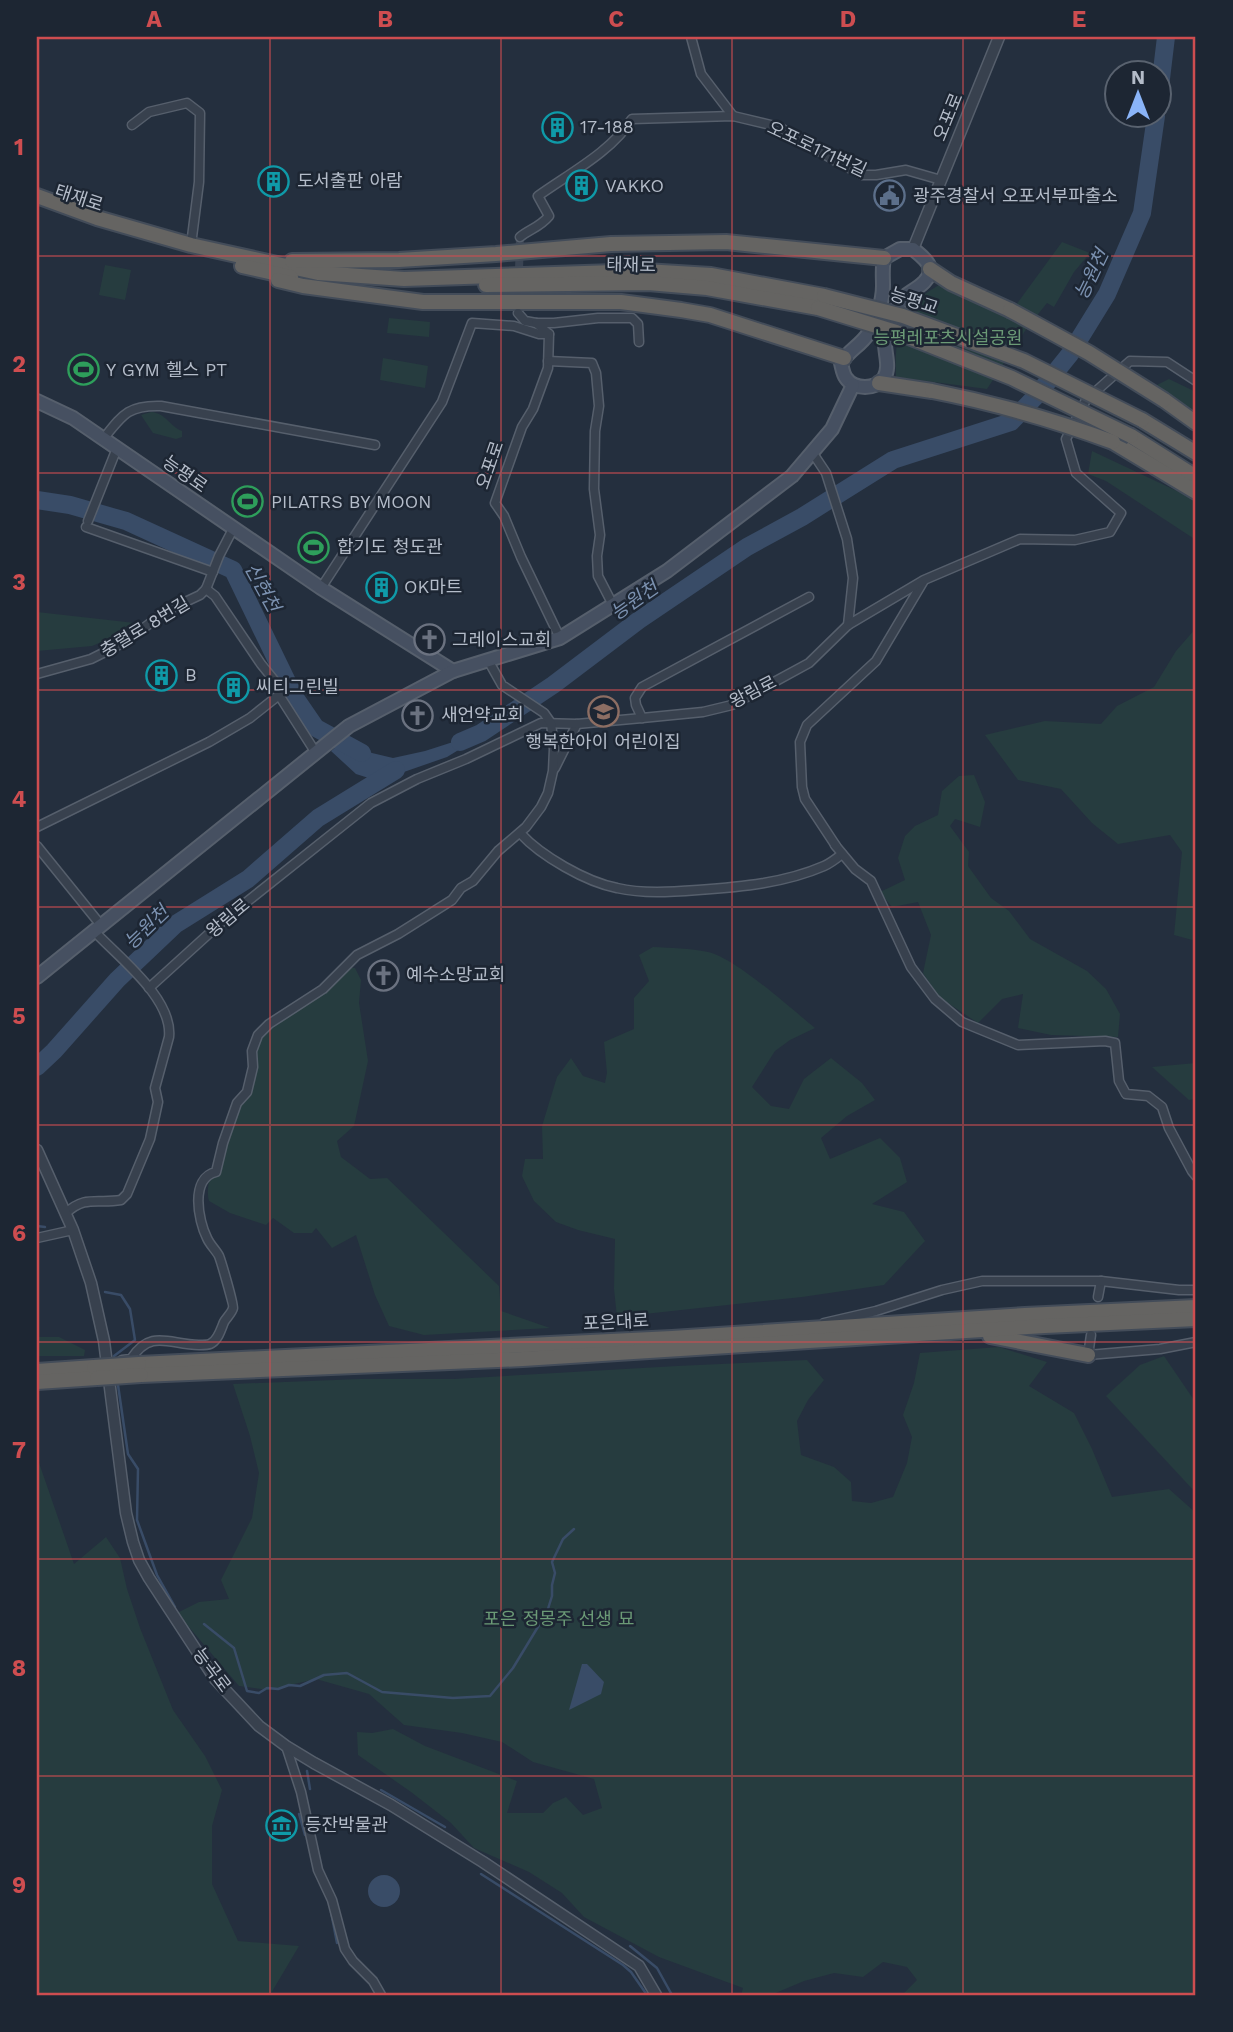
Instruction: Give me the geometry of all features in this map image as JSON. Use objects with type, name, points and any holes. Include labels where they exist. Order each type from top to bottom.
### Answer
[{"type":"highway","name":"태재로","points":[[37,196],[97,218],[235,260]]},
{"type":"highway","name":"태재로","points":[[37,204],[94,223],[235,260],[349,277],[404,279],[596,271],[711,275],[821,302],[1012,378],[1131,436],[1196,477]]},
{"type":"highway","points":[[235,260],[399,260],[611,244],[726,243],[884,258]]},
{"type":"highway","points":[[235,260],[253,274],[303,286],[424,302],[621,302],[681,310],[710,315],[844,358]]},
{"type":"highway","points":[[929,269],[951,283],[1010,310],[1089,353],[1164,400],[1196,424]]},
{"type":"highway","name":"능평교","points":[[821,302],[903,316],[1024,361],[1142,420],[1196,453]]},
{"type":"highway","points":[[879,383],[992,404],[1061,423],[1113,442],[1196,492]]},
{"type":"highway","name":"포은대로","points":[[140,1370],[1025,1315],[1196,1307]]},
{"type":"highway","name":"포은대로","points":[[140,1370],[523,1359],[1196,1319]]},
{"type":"highway","points":[[943,1333],[988,1336],[1088,1354]]},
{"type":"highway","points":[[37,1365],[140,1370]]},
{"type":"highway","points":[[37,1371],[74,1368]]},
{"type":"highway","points":[[41,1382],[99,1368]]},
{"type":"main road","points":[[913,248],[929,269],[920,287],[902,299],[886,330],[888,361],[885,376],[879,383],[869,387],[853,385],[845,377],[841,363],[848,352],[869,333],[881,302],[884,258],[900,249],[913,248]]},
{"type":"main road","points":[[37,977],[98,931],[349,726],[453,671],[561,638],[667,571],[792,476],[832,429],[853,385]]},
{"type":"main road","name":"능평로","points":[[37,401],[73,418],[104,438],[321,588],[453,671]]},
{"type":"street","points":[[691,37],[701,74],[733,116]]},
{"type":"street","name":"오포로","points":[[913,248],[999,37]]},
{"type":"street","points":[[132,125],[149,112],[187,103],[200,113],[199,182],[191,246]]},
{"type":"street","name":"오포로171번길","points":[[520,237],[542,225],[549,216],[538,196],[609,147],[632,119],[733,116],[779,127],[863,175],[906,170],[941,180]]},
{"type":"street","points":[[518,313],[526,321],[536,323],[632,318],[638,324],[639,342]]},
{"type":"street","points":[[321,588],[442,402],[472,323],[514,326],[539,334],[549,334]]},
{"type":"street","points":[[536,323],[549,334]]},
{"type":"street","name":"오포로","points":[[549,334],[548,368],[533,409],[522,427],[495,503],[504,516],[561,638]]},
{"type":"street","points":[[548,361],[592,363],[596,373],[599,406],[595,431],[594,489],[600,535],[597,576],[613,605]]},
{"type":"street","name":"왕림로","points":[[148,986],[224,920],[372,803],[417,779],[466,760],[541,723],[577,724],[642,718],[703,712],[732,705],[809,663],[848,625],[924,580],[1020,539],[1075,540],[1110,532],[1121,513],[1076,473],[1066,439],[1086,400],[1130,361],[1167,362],[1196,381]]},
{"type":"street","points":[[104,438],[122,415],[142,405],[161,406],[375,444]]},
{"type":"street","points":[[117,448],[87,524],[214,570]]},
{"type":"street","points":[[812,452],[826,473],[847,540],[853,579],[848,625]]},
{"type":"street","points":[[206,589],[233,529]]},
{"type":"street","points":[[924,580],[876,661],[807,725],[800,742],[802,788],[806,799],[838,848],[855,869],[871,881],[911,967],[935,999],[962,1022],[1018,1045],[1105,1041],[1115,1044],[1119,1081],[1126,1094],[1148,1096],[1162,1107],[1169,1128],[1196,1176]]},
{"type":"street","name":"충렬로 8번길","points":[[37,674],[83,662],[109,650],[206,589],[215,596],[278,685],[279,695],[316,753]]},
{"type":"street","points":[[642,718],[635,698],[642,687],[808,597]]},
{"type":"street","points":[[99,1368],[131,1359],[139,1348],[153,1340],[169,1339],[193,1345],[209,1345],[216,1339],[233,1309],[218,1254],[204,1230],[199,1203],[200,1191],[202,1181],[210,1173],[216,1172],[237,1103],[247,1092],[253,1067],[252,1051],[258,1035],[269,1024],[323,989],[356,955],[398,934],[452,900],[461,888],[473,881],[498,851],[520,833],[541,807],[548,793],[553,771],[551,723],[544,713],[504,687],[488,660]]},
{"type":"street","points":[[37,827],[209,742],[250,718],[279,695]]},
{"type":"street","points":[[553,771],[577,724]]},
{"type":"street","points":[[520,833],[545,855],[580,874],[616,888],[660,892],[767,883],[822,866],[838,848]]},
{"type":"street","points":[[37,846],[98,931],[159,1000],[170,1030],[155,1088],[158,1102],[150,1139],[127,1194],[121,1200],[77,1203],[66,1213]]},
{"type":"street","name":"능곡로","points":[[37,1150],[73,1230],[91,1283],[104,1341],[99,1368],[126,1513],[139,1560],[215,1679],[258,1726],[286,1746],[483,1861],[639,1966],[656,1995]]},
{"type":"street","points":[[37,1238],[73,1230]]},
{"type":"street","points":[[788,1331],[876,1311],[942,1290],[982,1281],[1101,1281],[1196,1290]]},
{"type":"street","points":[[1098,1297],[1101,1281]]},
{"type":"street","points":[[1091,1335],[1088,1354],[1160,1349],[1196,1342]]},
{"type":"street","points":[[286,1746],[307,1818],[318,1870],[332,1900],[345,1950],[373,1981],[381,1995]]},
{"type":"green space","name":"능평레포츠시설공원","points":[[1062,242],[1090,253],[1074,272],[1054,307],[1047,303],[1027,328],[987,389],[896,377],[897,348],[903,318],[920,297],[942,283],[1008,316]]},
{"type":"green space","points":[[105,265],[131,270],[125,300],[99,295]]},
{"type":"green space","points":[[389,318],[430,322],[429,337],[387,333]]},
{"type":"green space","points":[[383,358],[428,366],[425,388],[380,380]]},
{"type":"green space","points":[[1169,379],[1196,392],[1196,418],[1155,386]]},
{"type":"green space","points":[[151,412],[160,415],[182,431],[182,437],[176,439],[153,433],[141,415]]},
{"type":"green space","points":[[1092,451],[1196,500],[1196,540],[1106,481],[1088,474]]},
{"type":"green space","points":[[37,612],[144,624],[92,646],[37,651]]},
{"type":"green space","points":[[1196,628],[1196,941],[1174,935],[1182,852],[1170,835],[1118,844],[1092,823],[1061,789],[1018,780],[985,735],[1045,721],[1101,724],[1117,706],[1154,687],[1176,651]]},
{"type":"green space","points":[[974,775],[985,802],[980,827],[955,819],[950,826],[969,852],[968,866],[991,898],[1009,911],[1030,939],[1087,971],[1106,989],[1120,1014],[1118,1037],[1051,1035],[1018,1028],[1023,994],[1002,999],[978,1023],[939,997],[923,973],[931,935],[918,902],[892,907],[880,892],[905,880],[898,858],[905,836],[915,826],[938,815],[942,791],[959,776]]},
{"type":"green space","points":[[653,947],[694,950],[720,956],[763,985],[815,1028],[775,1051],[752,1087],[771,1106],[789,1109],[804,1079],[831,1058],[862,1083],[875,1100],[847,1116],[821,1138],[830,1159],[880,1138],[900,1158],[907,1182],[872,1204],[904,1212],[925,1241],[884,1285],[802,1297],[617,1317],[614,1289],[615,1239],[556,1222],[534,1201],[522,1176],[525,1159],[543,1159],[542,1126],[557,1077],[571,1058],[583,1076],[605,1083],[607,1073],[604,1042],[634,1029],[634,998],[649,981],[639,955]]},
{"type":"green space","points":[[348,967],[355,968],[361,980],[359,1003],[368,1061],[354,1126],[337,1141],[341,1157],[370,1179],[387,1178],[499,1286],[501,1311],[550,1328],[424,1335],[389,1326],[375,1295],[356,1235],[332,1248],[316,1228],[312,1233],[294,1233],[273,1218],[266,1225],[230,1213],[209,1201],[209,1181],[237,1115],[254,1051],[262,1035],[325,992]]},
{"type":"green space","points":[[1196,1063],[1196,1099],[1189,1100],[1152,1067]]},
{"type":"green space","points":[[37,1337],[59,1337],[85,1350],[84,1356],[37,1356]]},
{"type":"green space","name":"포은 정몽주 선생 묘","points":[[999,1347],[1047,1362],[1029,1386],[1074,1413],[1112,1497],[1169,1489],[1196,1513],[1196,1995],[902,1995],[917,1980],[907,1967],[883,1962],[863,1977],[834,1973],[804,1981],[771,1995],[741,1995],[743,1988],[659,1957],[584,1917],[562,1893],[529,1872],[474,1848],[451,1823],[358,1755],[357,1732],[372,1733],[393,1729],[425,1746],[517,1781],[507,1813],[543,1813],[553,1803],[566,1797],[583,1815],[602,1808],[594,1779],[533,1762],[502,1742],[404,1725],[369,1694],[316,1679],[268,1690],[239,1686],[177,1613],[199,1602],[229,1599],[221,1580],[252,1518],[259,1473],[233,1384],[360,1379],[454,1379],[807,1360],[824,1380],[808,1400],[797,1421],[801,1455],[834,1467],[851,1482],[852,1501],[871,1503],[893,1497],[907,1463],[912,1437],[903,1415],[914,1383],[920,1353]]},
{"type":"green space","points":[[1164,1356],[1196,1403],[1196,1493],[1106,1396],[1140,1365]]},
{"type":"green space","points":[[37,1457],[74,1564],[106,1537],[120,1558],[140,1628],[173,1710],[205,1756],[222,1790],[212,1826],[212,1884],[238,1941],[299,1946],[270,1995],[37,1995]]},
{"type":"water","points":[[499,721],[447,757],[378,781],[356,774],[331,751],[345,740],[372,753],[393,758],[481,733]]},
{"type":"water","points":[[582,1664],[587,1664],[604,1682],[601,1694],[569,1710]]},
{"type":"water","points":[[384,1875],[395,1880],[400,1891],[395,1902],[384,1907],[373,1902],[368,1891],[373,1880]]},
{"type":"waterway","name":"능원천","points":[[1163,60],[1166,37]]},
{"type":"waterway","name":"능원천","points":[[460,742],[481,733],[553,685],[639,620],[747,547],[802,517],[893,460],[1011,422],[1070,354],[1107,294],[1142,213],[1154,130]]},
{"type":"waterway","name":"신현천","points":[[37,500],[70,505],[126,521],[233,570],[294,696],[316,728],[362,753]]},
{"type":"waterway","name":"능원천","points":[[37,1067],[117,980],[176,924],[248,879],[318,818],[396,770]]},
{"type":"waterway","points":[[37,1226],[45,1227]]},
{"type":"waterway","points":[[105,1292],[121,1295],[130,1309],[135,1340],[114,1356]]},
{"type":"waterway","points":[[118,1385],[128,1454],[138,1469],[137,1520],[157,1575],[175,1607]]},
{"type":"waterway","points":[[204,1624],[234,1648],[247,1691],[259,1693],[267,1688],[300,1686],[324,1675],[347,1673],[382,1692],[453,1698],[490,1696],[513,1668],[547,1612],[555,1573],[552,1562],[563,1539],[574,1529]]},
{"type":"waterway","points":[[307,1771],[310,1789]]},
{"type":"waterway","points":[[381,1790],[445,1827]]},
{"type":"waterway","points":[[299,1814],[305,1835]]},
{"type":"waterway","points":[[481,1874],[623,1965],[647,1995]]},
{"type":"waterway","points":[[331,1912],[337,1943]]},
{"type":"waterway","points":[[630,1946],[657,1968],[672,1995]]},
{"type":"tunnel","points":[[518,304],[520,237]]},
{"type":"place","name":"17-188","points":[[557,127]]},
{"type":"place","name":"도서출판 아람","points":[[274,181]]},
{"type":"place","name":"VAKKO","points":[[582,186]]},
{"type":"place","name":"광주경찰서 오포서부파출소","points":[[890,196]]},
{"type":"place","name":"Y GYM 헬스 PT","points":[[83,370]]},
{"type":"place","name":"PILATRS BY MOON","points":[[248,502]]},
{"type":"place","name":"합기도 청도관","points":[[314,547]]},
{"type":"place","name":"OK마트","points":[[381,587]]},
{"type":"place","name":"그레이스교회","points":[[429,640]]},
{"type":"place","name":"B","points":[[162,675]]},
{"type":"place","name":"씨티그린빌","points":[[233,687]]},
{"type":"place","name":"행복한아이 어린이집","points":[[603,711]]},
{"type":"place","name":"새언약교회","points":[[418,715]]},
{"type":"place","name":"예수소망교회","points":[[383,975]]},
{"type":"place","name":"등잔박물관","points":[[282,1825]]}]
